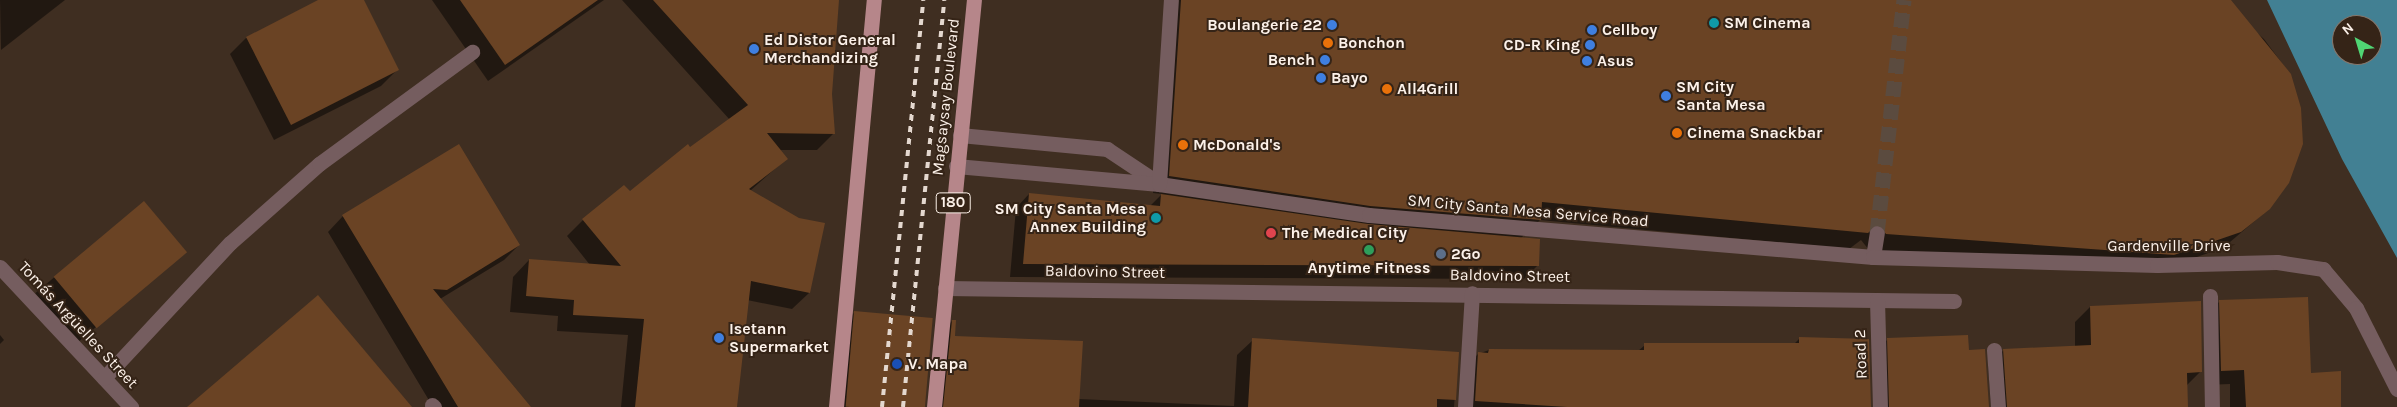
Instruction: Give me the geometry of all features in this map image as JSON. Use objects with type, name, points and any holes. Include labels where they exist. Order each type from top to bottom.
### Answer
[{"type":"main road","points":[[836,407],[874,0]]},
{"type":"main road","name":"Magsaysay Boulevard","points":[[934,407],[956,166],[974,0]]},
{"type":"street","points":[[1159,184],[1171,0]]},
{"type":"street","points":[[104,378],[230,243],[319,164],[472,52]]},
{"type":"street","name":"SM City Santa Mesa Service Road","points":[[960,135],[1107,149],[1159,184]]},
{"type":"street","name":"SM City Santa Mesa Service Road","points":[[956,166],[1159,184],[1369,215],[1873,257]]},
{"type":"street","points":[[1873,257],[1877,234]]},
{"type":"street","name":"Gardenville Drive","points":[[1873,257],[2157,265],[2277,262],[2323,268],[2356,308],[2397,388]]},
{"type":"street","name":"Tomás Argüelles Street","points":[[0,267],[131,407]]},
{"type":"street","name":"Baldovino Street","points":[[945,288],[1472,293],[1954,301]]},
{"type":"street","points":[[1465,407],[1472,293]]},
{"type":"street","points":[[2210,296],[2212,407]]},
{"type":"street","name":"Road 2","points":[[1877,300],[1880,407]]},
{"type":"street","points":[[1994,350],[1998,407]]},
{"type":"water","points":[[2267,0],[2397,0],[2397,258],[2342,159]]},
{"type":"building","points":[[318,0],[364,0],[399,70],[291,125],[246,37]]},
{"type":"building","points":[[460,0],[598,0],[505,65]]},
{"type":"building","points":[[653,0],[839,0],[832,94],[835,134],[767,133],[788,159],[749,189],[799,218],[825,223],[810,293],[751,281],[737,407],[635,407],[644,319],[573,315],[574,300],[526,296],[529,259],[621,266],[582,219],[624,185],[630,191],[688,144],[690,147],[748,105]]},
{"type":"building","name":"SM City Santa Mesa","points":[[1181,0],[2231,0],[2291,74],[2301,108],[2303,144],[2289,183],[2270,209],[2241,232],[2174,255],[1886,234],[1878,224],[1868,233],[1542,202],[1541,220],[1370,206],[1169,176]]},
{"type":"building","points":[[459,144],[520,245],[447,290],[433,289],[531,407],[458,407],[342,215]]},
{"type":"building","name":"SM City Santa Mesa Annex Building","points":[[1029,193],[1160,206],[1161,194],[1368,224],[1540,239],[1539,266],[1023,264]]},
{"type":"building","points":[[144,201],[187,252],[97,328],[54,277]]},
{"type":"building","points":[[318,295],[412,407],[187,407]]},
{"type":"building","points":[[2308,297],[2311,373],[2341,371],[2341,407],[2246,407],[2244,370],[2221,371],[2219,300]]},
{"type":"building","points":[[2201,301],[2202,372],[2187,373],[2188,407],[2007,407],[2003,349],[2091,345],[2090,306]]},
{"type":"building","name":"V. Mapa","points":[[854,311],[933,318],[925,407],[846,407]]},
{"type":"building","points":[[952,320],[956,320],[955,336],[1083,341],[1079,407],[943,407]]},
{"type":"building","points":[[1968,335],[1969,350],[1985,349],[1989,407],[1889,407],[1887,338]]},
{"type":"building","points":[[1799,337],[1869,339],[1871,407],[1567,407],[1475,401],[1478,352],[1488,353],[1489,349],[1644,350],[1644,343],[1799,343]]},
{"type":"building","points":[[1252,338],[1459,352],[1456,400],[1437,399],[1437,407],[1248,407]]},
{"type":"tunnel","points":[[1877,233],[1904,0]]},
{"type":"railway","points":[[882,407],[923,0]]},
{"type":"railway","points":[[903,407],[944,0]]},
{"type":"place","name":"SM Cinema","points":[[1714,23]]},
{"type":"place","name":"Boulangerie 22","points":[[1332,25]]},
{"type":"place","name":"Cellboy","points":[[1592,30]]},
{"type":"place","name":"Bonchon","points":[[1328,43]]},
{"type":"place","name":"CD-R King","points":[[1590,45]]},
{"type":"place","name":"Ed Distor General Merchandizing","points":[[754,49]]},
{"type":"place","name":"Bench","points":[[1325,60]]},
{"type":"place","name":"Asus","points":[[1587,61]]},
{"type":"place","name":"Bayo","points":[[1321,78]]},
{"type":"place","name":"All4Grill","points":[[1387,89]]},
{"type":"place","name":"SM City Santa Mesa","points":[[1666,96]]},
{"type":"place","name":"Cinema Snackbar","points":[[1677,133]]},
{"type":"place","name":"McDonald's","points":[[1183,145]]},
{"type":"place","name":"SM City Santa Mesa Annex Building","points":[[1156,218]]},
{"type":"place","name":"The Medical City","points":[[1271,233]]},
{"type":"place","name":"Anytime Fitness","points":[[1369,250]]},
{"type":"place","name":"2Go","points":[[1441,254]]},
{"type":"place","name":"Isetann Supermarket","points":[[719,338]]},
{"type":"place","name":"V. Mapa","points":[[897,364]]}]
